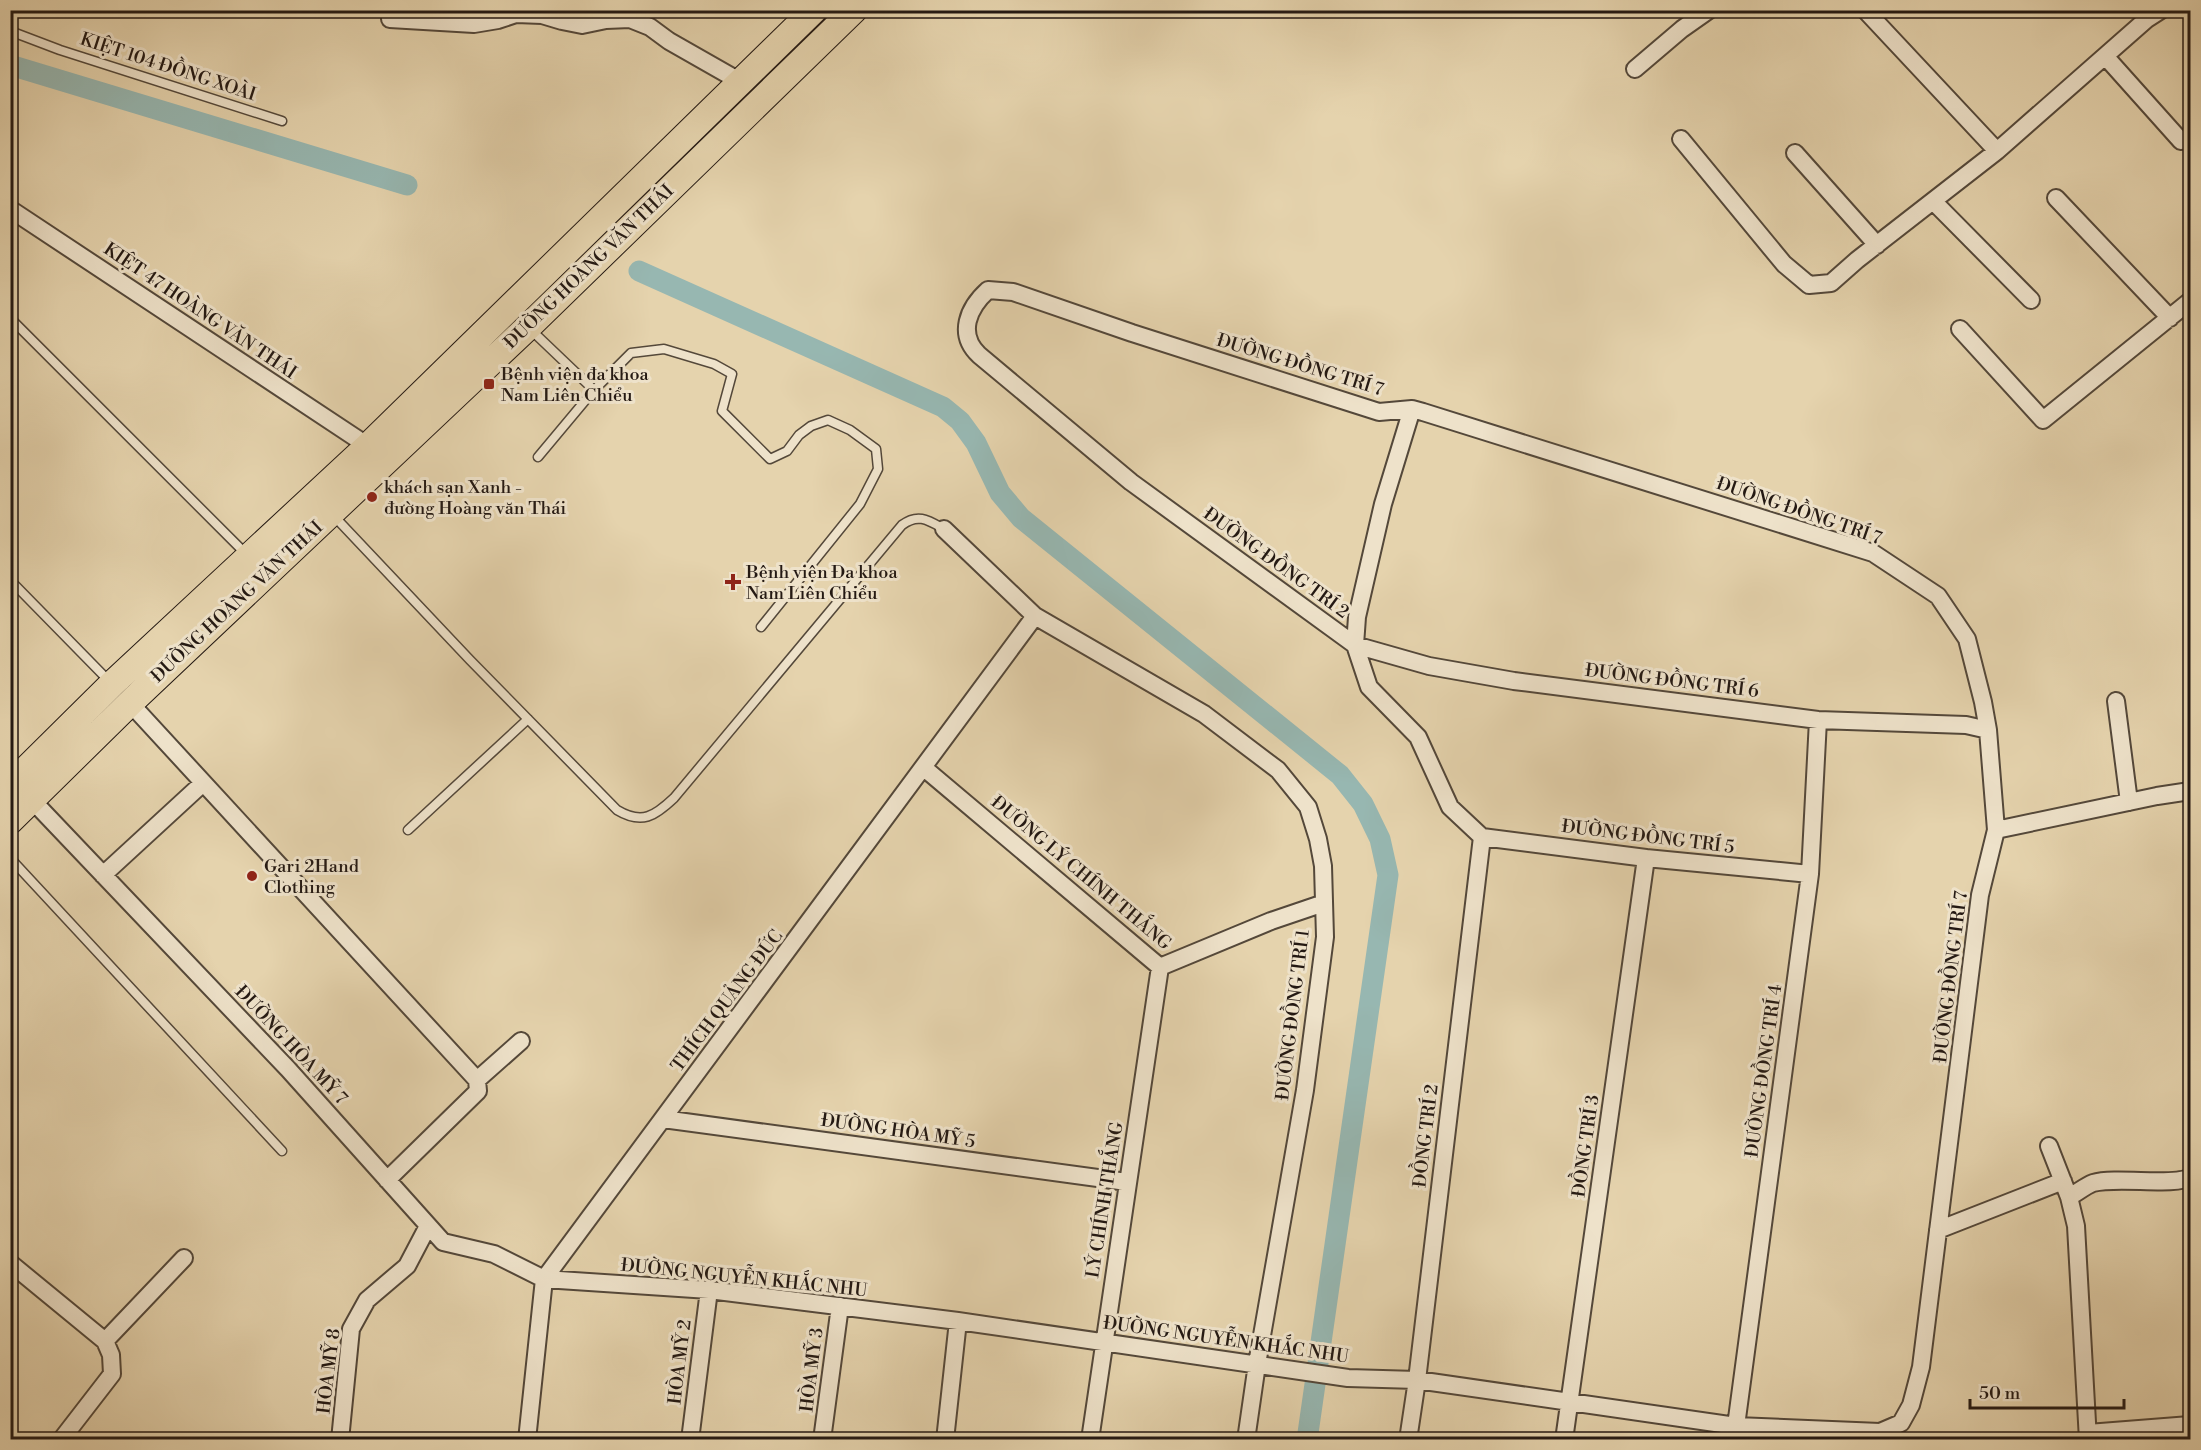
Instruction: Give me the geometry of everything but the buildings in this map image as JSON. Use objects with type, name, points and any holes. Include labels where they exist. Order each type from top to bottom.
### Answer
[{"type":"main road","name":"ĐƯỜNG HOÀNG VĂN THÁI","points":[[10,821],[130,703],[331,513],[516,326],[741,82],[814,10]]},
{"type":"main road","name":"ĐƯỜNG HOÀNG VĂN THÁI","points":[[10,784],[112,684],[368,447],[516,326],[854,10]]},
{"type":"street","points":[[1635,69],[1682,29],[1709,10]]},
{"type":"street","points":[[1865,10],[1997,151]]},
{"type":"street","points":[[1681,140],[1784,264],[1809,285],[1831,283],[1997,151],[2147,19],[2161,10]]},
{"type":"street","points":[[390,19],[474,24],[516,14],[542,15],[582,25],[606,20],[630,19],[650,27],[741,82]]},
{"type":"street","points":[[2105,56],[2181,141]]},
{"type":"street","points":[[1795,153],[1877,245]]},
{"type":"street","points":[[2056,198],[2170,318]]},
{"type":"street","points":[[1933,201],[2031,300]]},
{"type":"street","name":"KIỆT 47 HOÀNG VĂN THÁI","points":[[10,208],[368,447]]},
{"type":"street","name":"ĐƯỜNG ĐỒNG TRÍ 7","points":[[992,366],[970,346],[967,334],[969,313],[975,301],[988,290],[1013,292],[1132,333],[1379,412],[1412,409],[1873,553],[1938,597],[1967,639],[1983,702],[1988,730],[1996,830],[1980,895],[1921,1367],[1911,1405],[1901,1424]]},
{"type":"street","points":[[1960,329],[2043,420],[2190,301]]},
{"type":"street","name":"ĐƯỜNG ĐỒNG TRÍ 2","points":[[992,366],[1131,482],[1355,645],[1369,687],[1418,738],[1450,807],[1482,837]]},
{"type":"street","points":[[1355,645],[1357,617],[1383,504],[1412,409]]},
{"type":"street","name":"ĐƯỜNG ĐỒNG TRÍ 1","points":[[944,529],[1035,616],[1204,714],[1278,770],[1308,807],[1318,839],[1323,866],[1325,937],[1305,1090],[1246,1440]]},
{"type":"street","name":"THÍCH QUẢNG ĐỨC","points":[[544,1279],[1035,616]]},
{"type":"street","name":"ĐƯỜNG ĐỒNG TRÍ 6","points":[[1355,645],[1429,666],[1514,681],[1818,720],[1966,725],[1988,730]]},
{"type":"street","points":[[2116,701],[2128,802]]},
{"type":"street","points":[[130,703],[477,1080],[478,1091],[387,1180]]},
{"type":"street","name":"ĐƯỜNG ĐỒNG TRÍ 4","points":[[1736,1426],[1810,874],[1818,720]]},
{"type":"street","name":"ĐƯỜNG LÝ CHÍNH THẮNG","points":[[924,768],[1160,967],[1271,921],[1324,903]]},
{"type":"street","points":[[103,875],[203,783]]},
{"type":"street","points":[[1996,830],[2190,791]]},
{"type":"street","name":"ĐƯỜNG HÒA MỸ 7","points":[[32,800],[288,1069],[443,1242],[494,1254],[544,1279]]},
{"type":"street","name":"ĐƯỜNG ĐỒNG TRÍ 5","points":[[1482,837],[1646,858],[1810,874]]},
{"type":"street","name":"ĐỒNG TRÍ 2","points":[[1408,1440],[1482,837]]},
{"type":"street","name":"ĐỒNG TRÍ 3","points":[[1564,1440],[1646,858]]},
{"type":"street","name":"LÝ CHÍNH THẮNG","points":[[1090,1440],[1160,967]]},
{"type":"street","points":[[477,1080],[521,1041]]},
{"type":"street","name":"ĐƯỜNG HÒA MỸ 5","points":[[663,1119],[1127,1182]]},
{"type":"street","points":[[2049,1146],[2069,1197],[2076,1226],[2088,1437],[2190,1425]]},
{"type":"street","points":[[2069,1197],[2092,1183],[2118,1180],[2184,1179]]},
{"type":"street","points":[[1938,1230],[2063,1181]]},
{"type":"street","name":"HÒA MỸ 8","points":[[340,1440],[351,1329],[367,1300],[407,1266],[428,1226]]},
{"type":"street","points":[[105,1341],[184,1258]]},
{"type":"street","points":[[10,1263],[105,1341],[111,1355],[112,1374],[61,1440]]},
{"type":"street","points":[[527,1440],[544,1279]]},
{"type":"street","name":"ĐƯỜNG NGUYỄN KHẮC NHU","points":[[544,1279],[709,1290],[840,1306],[1277,1366],[1348,1378],[1417,1380],[1736,1426],[1880,1432],[1901,1424]]},
{"type":"street","name":"HÒA MỸ 2","points":[[690,1440],[709,1290]]},
{"type":"street","name":"HÒA MỸ 3","points":[[822,1440],[840,1306]]},
{"type":"street","points":[[945,1440],[958,1321]]},
{"type":"lane","name":"KIỆT 104 ĐỒNG XOÀI","points":[[10,31],[60,50],[282,121]]},
{"type":"lane","points":[[10,318],[250,557]]},
{"type":"lane","points":[[516,326],[594,390]]},
{"type":"lane","points":[[538,457],[594,390],[631,353],[664,349],[714,364],[732,374],[722,411],[771,459],[787,451],[799,435],[811,426],[828,420],[850,430],[876,449],[878,469],[860,504],[761,627]]},
{"type":"lane","points":[[331,513],[617,810],[635,818],[654,816],[674,798],[902,525],[908,520],[922,517],[944,529]]},
{"type":"lane","points":[[11,582],[112,684]]},
{"type":"lane","points":[[408,830],[528,719]]},
{"type":"lane","points":[[10,858],[282,1151]]},
{"type":"waterway","points":[[10,65],[407,185]]},
{"type":"waterway","points":[[639,271],[943,407],[960,421],[976,443],[1000,493],[1021,518],[1340,775],[1363,804],[1380,839],[1388,875],[1307,1440]]},
{"type":"place","name":"Bệnh viện đa khoa Nam Liên Chiểu","points":[[489,384]]},
{"type":"place","name":"khách sạn Xanh - đường Hoàng văn Thái","points":[[372,497]]},
{"type":"place","name":"Bệnh viện Đa khoa Nam Liên Chiểu","points":[[733,582]]},
{"type":"place","name":"Gari 2Hand Clothing","points":[[252,876]]}]
